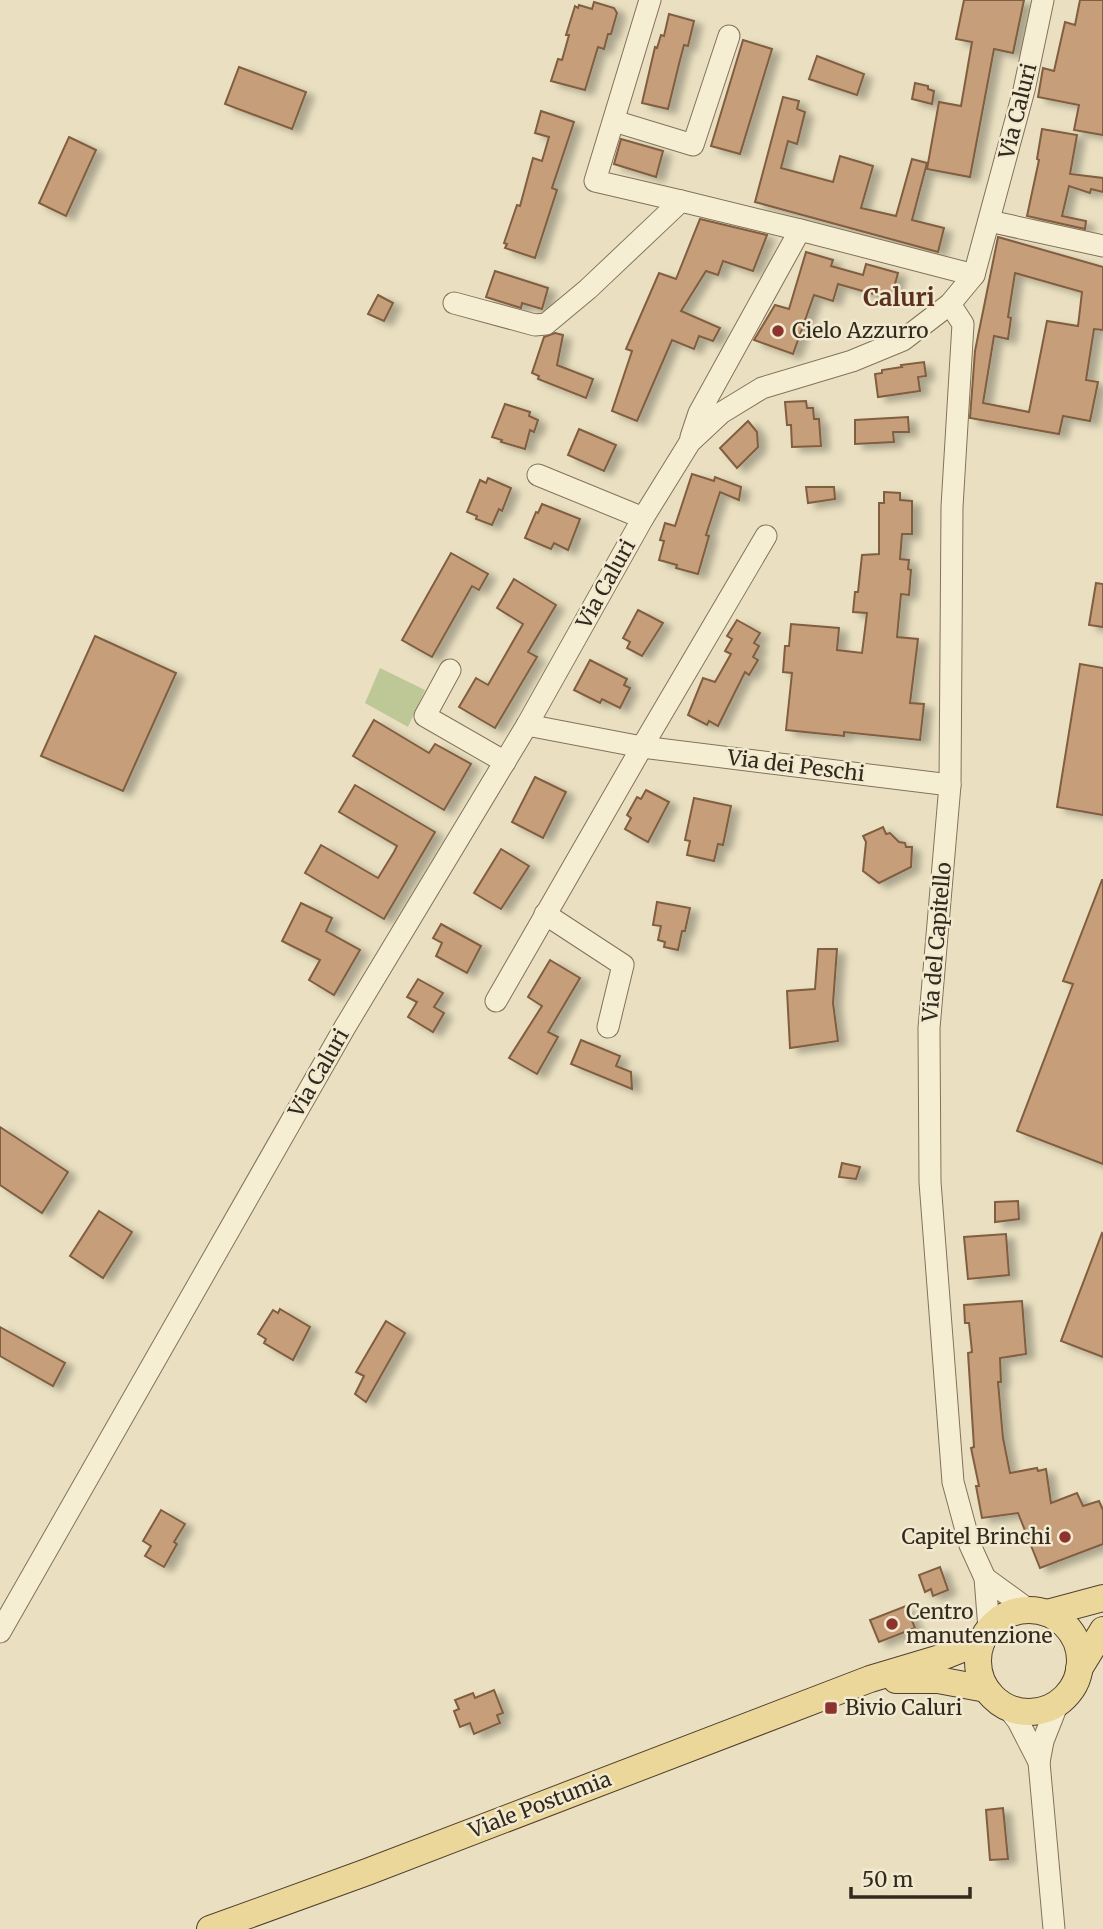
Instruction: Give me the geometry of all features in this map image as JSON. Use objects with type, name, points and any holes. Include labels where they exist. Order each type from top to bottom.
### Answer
[{"type":"main road","name":"Viale Postumia","points":[[210,1929],[380,1867],[870,1679],[937,1659],[986,1635],[1007,1615],[1038,1612],[1103,1598]]},
{"type":"main road","points":[[1038,1612],[1059,1620],[1070,1630],[1078,1646],[1079,1670]]},
{"type":"main road","points":[[1007,1707],[1024,1712],[1038,1712],[1058,1703],[1072,1689],[1079,1670],[1103,1630]]},
{"type":"main road","points":[[986,1635],[978,1665],[986,1689]]},
{"type":"main road","name":"Viale Postumia","points":[[870,1679],[938,1680],[986,1689],[993,1698],[1007,1707]]},
{"type":"street","points":[[650,0],[595,181],[974,275]]},
{"type":"street","name":"Via Caluri","points":[[0,1632],[345,1027],[527,725],[643,518],[690,442],[721,412],[762,388],[852,361],[903,340],[950,304],[974,275],[1024,90],[1043,0]]},
{"type":"street","points":[[614,121],[693,145],[729,36]]},
{"type":"street","points":[[454,303],[535,325],[546,324],[588,289],[681,201]]},
{"type":"street","points":[[989,221],[1103,246]]},
{"type":"street","name":"Via Caluri","points":[[690,442],[699,413],[800,230]]},
{"type":"street","name":"Via del Capitello","points":[[950,304],[963,324],[952,508],[950,785],[929,1028],[930,1182],[953,1482],[970,1545],[985,1578],[986,1635]]},
{"type":"street","name":"Via Caluri","points":[[538,475],[643,518]]},
{"type":"street","points":[[496,1001],[766,536]]},
{"type":"street","points":[[450,670],[425,716],[505,762]]},
{"type":"street","name":"Via dei Peschi","points":[[527,725],[642,747],[950,785]]},
{"type":"street","points":[[545,914],[623,965],[608,1027]]},
{"type":"street","name":"Via del Capitello","points":[[985,1578],[1038,1612]]},
{"type":"street","points":[[1054,1929],[1039,1762],[1043,1741],[1058,1703]]},
{"type":"street","points":[[1007,1707],[1039,1762]]},
{"type":"green space","points":[[380,668],[425,690],[408,727],[365,703]]},
{"type":"building","points":[[964,0],[1024,0],[1013,53],[994,49],[970,177],[927,169],[939,102],[961,106],[972,42],[956,39]]},
{"type":"building","points":[[1080,0],[1103,0],[1103,135],[1074,130],[1079,105],[1038,97],[1043,68],[1054,71],[1065,22],[1075,25]]},
{"type":"building","points":[[594,2],[614,8],[617,13],[604,49],[598,47],[585,90],[551,81],[558,59],[562,60],[575,6],[592,9]]},
{"type":"building","points":[[669,14],[694,21],[688,46],[684,45],[668,109],[642,103],[655,47],[657,48],[661,35],[664,36]]},
{"type":"building","points":[[743,40],[772,49],[740,154],[711,146]]},
{"type":"building","points":[[817,56],[864,74],[857,95],[809,79]]},
{"type":"building","points":[[239,67],[306,92],[292,129],[225,104]]},
{"type":"building","points":[[915,83],[928,86],[928,89],[934,91],[932,104],[912,99]]},
{"type":"building","points":[[783,97],[799,101],[797,109],[805,112],[797,144],[788,141],[781,168],[833,182],[840,156],[873,166],[861,208],[896,216],[912,159],[927,163],[912,220],[944,228],[938,252],[755,202]]},
{"type":"building","points":[[541,111],[574,122],[552,188],[557,190],[535,258],[505,248],[507,244],[504,243],[517,205],[520,206],[533,158],[542,161],[549,137],[535,133]]},
{"type":"building","points":[[1042,129],[1077,135],[1070,174],[1103,178],[1103,192],[1091,189],[1090,193],[1069,186],[1062,216],[1086,221],[1085,229],[1027,216],[1039,160]]},
{"type":"building","points":[[69,137],[96,150],[66,216],[39,203]]},
{"type":"building","points":[[621,139],[663,151],[656,177],[614,164]]},
{"type":"building","points":[[700,219],[767,235],[753,271],[723,261],[718,275],[706,271],[681,311],[720,328],[713,341],[699,336],[694,349],[672,340],[637,421],[612,411],[632,351],[626,349],[659,273],[676,279]]},
{"type":"building","points":[[998,237],[1103,267],[1103,330],[1094,329],[1086,380],[1098,382],[1090,421],[1063,416],[1059,434],[970,418],[975,351]],"holes":[[[1015,273],[1082,292],[1078,326],[1047,321],[1029,412],[983,403],[994,336],[1008,339],[1011,318],[1008,317]]]},
{"type":"building","points":[[806,252],[833,260],[831,266],[863,275],[866,264],[898,273],[891,299],[838,284],[833,301],[814,295],[793,354],[754,340],[775,305],[789,309]]},
{"type":"building","points":[[495,271],[548,288],[542,309],[522,303],[521,308],[486,297]]},
{"type":"building","points":[[378,295],[393,303],[384,321],[368,314]]},
{"type":"building","points":[[555,333],[563,335],[557,365],[593,379],[586,398],[538,379],[539,376],[532,373],[544,337]]},
{"type":"building","points":[[924,362],[926,376],[918,377],[920,391],[878,397],[875,374],[882,373],[882,370],[902,367],[901,365]]},
{"type":"building","points":[[806,401],[807,408],[813,408],[814,419],[819,419],[821,446],[792,447],[791,425],[787,425],[785,402]]},
{"type":"building","points":[[505,404],[530,412],[529,416],[538,420],[534,432],[530,430],[525,449],[492,437]]},
{"type":"building","points":[[908,417],[909,432],[893,432],[894,442],[855,444],[855,420]]},
{"type":"building","points":[[748,421],[757,432],[758,447],[737,468],[720,448]]},
{"type":"building","points":[[579,429],[616,445],[604,471],[568,455]]},
{"type":"building","points":[[692,474],[714,481],[715,477],[741,487],[739,500],[720,492],[706,535],[709,536],[698,574],[659,560],[664,541],[660,540],[665,523],[675,526]]},
{"type":"building","points":[[488,478],[511,488],[502,511],[499,509],[492,525],[467,512],[480,480],[486,483]]},
{"type":"building","points":[[806,487],[834,487],[835,499],[808,503]]},
{"type":"building","points":[[884,492],[900,493],[900,500],[912,501],[912,534],[902,534],[900,559],[909,560],[909,595],[901,594],[897,637],[918,639],[910,703],[924,704],[920,740],[844,732],[844,736],[786,730],[792,673],[783,672],[785,646],[789,646],[791,624],[839,628],[837,650],[862,653],[867,613],[853,612],[855,592],[858,592],[862,555],[879,554],[879,503],[884,503]]},
{"type":"building","points":[[542,504],[580,519],[568,550],[554,543],[551,549],[525,538]]},
{"type":"building","points":[[451,553],[488,574],[479,590],[472,586],[432,657],[402,640]]},
{"type":"building","points":[[514,579],[556,605],[528,652],[537,657],[495,728],[459,707],[476,678],[488,685],[523,624],[497,608]]},
{"type":"building","points":[[1096,583],[1103,584],[1103,627],[1089,625]]},
{"type":"building","points":[[638,610],[663,623],[642,656],[627,648],[630,642],[623,638]]},
{"type":"building","points":[[737,620],[760,633],[754,643],[759,646],[753,657],[758,660],[749,675],[745,672],[718,726],[709,721],[707,725],[688,715],[703,678],[715,682],[731,654],[725,651],[732,639],[727,636]]},
{"type":"building","points":[[95,636],[176,673],[123,791],[41,756]]},
{"type":"building","points":[[590,660],[627,679],[624,685],[630,688],[620,708],[602,699],[600,703],[574,690]]},
{"type":"building","points":[[1080,664],[1103,668],[1103,815],[1057,807]]},
{"type":"building","points":[[374,720],[429,753],[435,744],[471,764],[444,810],[353,756]]},
{"type":"building","points":[[535,777],[566,792],[543,838],[512,822]]},
{"type":"building","points":[[355,785],[435,832],[384,919],[305,873],[321,845],[378,878],[394,852],[397,846],[339,812]]},
{"type":"building","points":[[646,790],[669,802],[648,842],[625,829],[631,818],[627,815],[637,797],[641,799]]},
{"type":"building","points":[[694,798],[731,806],[723,845],[718,844],[714,861],[687,855],[690,841],[685,840]]},
{"type":"building","points":[[883,827],[886,834],[890,833],[899,842],[905,843],[906,847],[912,847],[911,867],[879,883],[863,871],[866,842],[863,836]]},
{"type":"building","points":[[501,849],[529,866],[501,909],[474,893]]},
{"type":"building","points":[[1102,880],[1103,1164],[1017,1131],[1073,984],[1063,981]]},
{"type":"building","points":[[657,902],[690,908],[678,950],[664,947],[665,942],[658,940],[661,926],[653,925]]},
{"type":"building","points":[[301,903],[332,918],[326,931],[360,950],[334,995],[309,980],[320,960],[282,941]]},
{"type":"building","points":[[441,924],[481,946],[467,973],[436,956],[442,943],[433,938]]},
{"type":"building","points":[[818,949],[837,949],[833,1003],[838,1041],[790,1048],[787,991],[815,989]]},
{"type":"building","points":[[550,960],[580,978],[548,1032],[558,1037],[537,1074],[509,1058],[542,1006],[528,997]]},
{"type":"building","points":[[418,979],[443,993],[434,1007],[444,1013],[433,1032],[408,1017],[417,1002],[407,997]]},
{"type":"building","points":[[581,1040],[620,1056],[616,1066],[631,1072],[632,1089],[571,1064]]},
{"type":"building","points":[[0,1127],[68,1172],[42,1213],[0,1185]]},
{"type":"building","points":[[842,1163],[860,1167],[856,1179],[839,1177]]},
{"type":"building","points":[[1018,1201],[1019,1219],[995,1222],[995,1202]]},
{"type":"building","points":[[99,1211],[132,1232],[103,1278],[70,1256]]},
{"type":"building","points":[[1006,1234],[1009,1275],[968,1279],[964,1237]]},
{"type":"building","points":[[1103,1234],[1103,1357],[1061,1341]]},
{"type":"building","points":[[1022,1301],[1026,1354],[1000,1358],[1001,1382],[998,1382],[1003,1438],[1010,1473],[1046,1469],[1051,1503],[1077,1493],[1083,1506],[1099,1501],[1103,1510],[1103,1544],[1040,1568],[1018,1513],[982,1518],[971,1448],[974,1447],[968,1353],[972,1352],[964,1305]]},
{"type":"building","points":[[280,1309],[310,1327],[293,1360],[264,1343],[266,1339],[258,1334],[273,1310],[278,1313]]},
{"type":"building","points":[[386,1321],[405,1333],[366,1402],[355,1394],[364,1376],[356,1372]]},
{"type":"building","points":[[0,1327],[65,1363],[53,1386],[0,1356]]},
{"type":"building","points":[[161,1510],[185,1524],[164,1567],[145,1556],[151,1546],[143,1541]]},
{"type":"building","points":[[940,1567],[948,1590],[933,1596],[931,1589],[925,1592],[919,1575]]},
{"type":"building","name":"Centro manutenzione","points":[[906,1606],[915,1628],[879,1642],[870,1620]]},
{"type":"building","points":[[494,1690],[503,1713],[497,1715],[500,1723],[474,1734],[470,1723],[460,1727],[454,1711],[459,1709],[455,1700],[473,1693],[475,1698]]},
{"type":"building","points":[[1003,1808],[1008,1859],[990,1860],[986,1810]]},
{"type":"place","name":"Cielo Azzurro","points":[[778,331]]},
{"type":"place","name":"Capitel Brinchi","points":[[1065,1537]]},
{"type":"place","name":"Centro manutenzione","points":[[892,1624]]},
{"type":"place","name":"Bivio Caluri","points":[[831,1708]]},
{"type":"district","name":"Caluri","points":[[899,298]]}]
